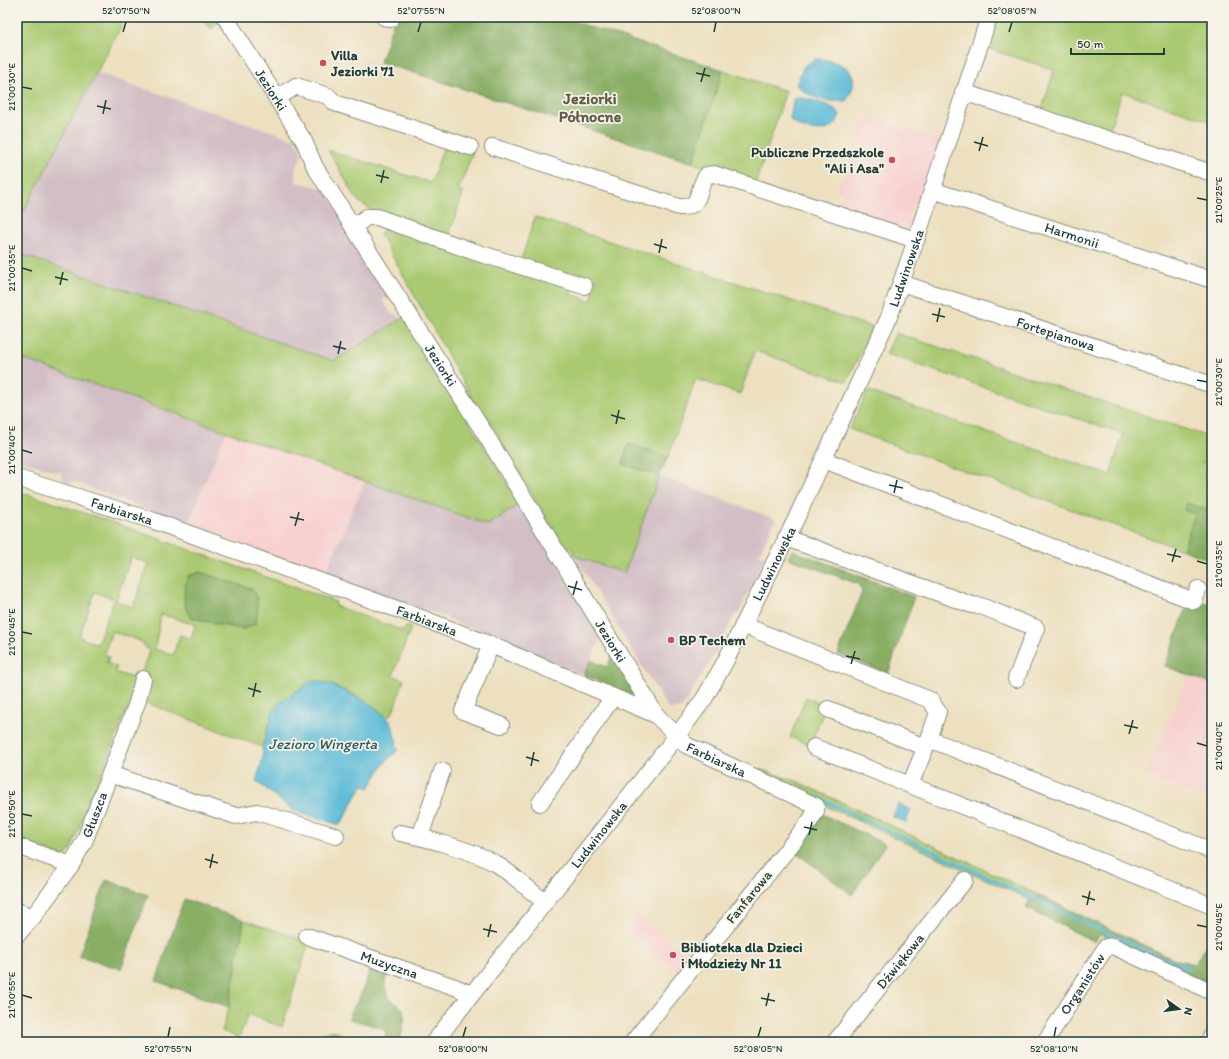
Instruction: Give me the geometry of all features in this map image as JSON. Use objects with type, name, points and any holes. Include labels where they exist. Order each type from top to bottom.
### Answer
[{"type":"street","name":"Jeziorki","points":[[225,17],[304,141],[315,167],[487,437],[656,715]]},
{"type":"street","name":"Ludwinowska","points":[[434,1042],[676,737],[704,699],[725,662],[824,460],[889,317],[916,240],[988,17]]},
{"type":"street","points":[[277,98],[296,86],[328,96],[335,103],[470,147]]},
{"type":"street","points":[[963,92],[1212,173]]},
{"type":"street","points":[[493,147],[679,207],[693,205],[697,201],[707,175],[714,174],[916,240]]},
{"type":"street","name":"Harmonii","points":[[932,190],[1212,280]]},
{"type":"street","points":[[353,227],[367,217],[377,217],[472,251],[584,286]]},
{"type":"street","name":"Fortepianowa","points":[[901,283],[1212,385]]},
{"type":"street","points":[[824,460],[1194,601],[1198,589]]},
{"type":"street","name":"Farbiarska","points":[[17,478],[154,521],[491,645],[656,715],[676,737],[686,745],[816,806]]},
{"type":"street","points":[[786,538],[972,606],[980,606],[1036,628],[1016,679]]},
{"type":"street","points":[[743,625],[930,700],[938,712],[910,785]]},
{"type":"street","points":[[491,645],[456,712],[501,725]]},
{"type":"street","name":"Głuszca","points":[[17,935],[33,917],[71,866],[84,842],[137,704],[143,679]]},
{"type":"street","points":[[540,803],[613,697]]},
{"type":"street","points":[[828,709],[927,743],[1212,851]]},
{"type":"street","points":[[814,747],[1212,906]]},
{"type":"street","points":[[420,837],[442,771]]},
{"type":"street","points":[[110,774],[236,816],[257,812],[336,836]]},
{"type":"street","name":"Fanfarowa","points":[[633,1042],[810,821],[816,811],[816,806]]},
{"type":"street","points":[[400,833],[420,837],[485,858],[496,864],[545,902]]},
{"type":"street","points":[[17,846],[71,866]]},
{"type":"street","name":"Dźwiękowa","points":[[834,1042],[965,880]]},
{"type":"street","points":[[17,911],[33,917]]},
{"type":"street","name":"Muzyczna","points":[[307,936],[455,987],[471,994]]},
{"type":"street","name":"Organistów","points":[[1045,1042],[1106,947],[1113,946],[1212,992]]},
{"type":"street","points":[[1209,1042],[1212,1035]]},
{"type":"shaded area","points":[[97,73],[294,139],[303,154],[295,169],[296,182],[325,189],[386,293],[383,301],[392,315],[395,313],[400,319],[334,361],[17,253],[17,224]]},
{"type":"shaded area","name":"Publiczne Przedszkole \"Ali i Asa\"","points":[[865,116],[941,140],[919,205],[911,205],[908,215],[914,224],[911,233],[838,210],[842,194],[836,192],[839,181],[843,180]]},
{"type":"shaded area","points":[[17,357],[226,432],[187,525],[72,481],[71,484],[62,479],[61,473],[17,459]]},
{"type":"shaded area","points":[[226,432],[365,481],[325,574],[187,525]]},
{"type":"shaded area","points":[[659,476],[776,519],[759,554],[765,556],[738,614],[735,614],[713,657],[681,709],[668,709],[575,556],[624,573]]},
{"type":"shaded area","points":[[365,481],[488,525],[520,504],[601,636],[584,675],[447,618],[325,574]]},
{"type":"shaded area","points":[[1188,675],[1212,684],[1212,802],[1146,776]]},
{"type":"shaded area","points":[[639,916],[690,957],[679,972],[627,931]]},
{"type":"green space","points":[[25,17],[126,17],[17,224],[17,31]]},
{"type":"green space","points":[[201,17],[215,17],[218,23],[211,29]]},
{"type":"green space","points":[[395,17],[560,17],[723,70],[693,163],[380,62]]},
{"type":"green space","points":[[997,17],[1192,17],[1212,24],[1212,122],[1122,92],[1108,134],[1041,112],[1054,70],[987,48]]},
{"type":"green space","points":[[723,70],[786,91],[756,183],[693,163]]},
{"type":"green space","points":[[445,143],[473,152],[458,191],[463,193],[449,236],[373,211],[358,201],[328,150],[431,183]]},
{"type":"green space","points":[[535,217],[872,327],[847,382],[755,351],[740,394],[696,379],[668,457],[628,444],[623,464],[659,476],[624,573],[575,556],[570,547],[562,545],[487,417],[481,414],[380,234],[385,227],[572,287],[570,294],[591,301],[597,279],[577,272],[575,278],[521,260]]},
{"type":"green space","points":[[17,253],[334,361],[404,317],[520,504],[488,525],[17,357]]},
{"type":"green space","points":[[896,333],[1212,438],[1212,465],[1201,462],[1212,478],[1212,512],[1187,504],[1195,514],[1183,550],[849,429],[868,391],[1110,475],[1123,434],[886,354]]},
{"type":"green space","points":[[628,444],[668,457],[659,476],[623,464]]},
{"type":"green space","points":[[17,491],[109,521],[336,602],[335,606],[404,631],[406,626],[411,628],[393,675],[404,680],[392,714],[387,717],[355,695],[326,682],[305,685],[296,693],[279,703],[273,712],[262,747],[144,702],[140,677],[71,849],[65,857],[17,840]],"holes":[[[131,557],[149,563],[133,607],[116,601]],[[95,592],[114,599],[97,644],[79,637]],[[161,614],[195,625],[191,639],[180,635],[173,655],[155,649]],[[190,617],[255,624],[244,629],[220,625]],[[112,631],[140,641],[149,651],[141,675],[134,673],[132,678],[115,672],[117,667],[107,663],[109,656],[104,654]]]},
{"type":"green space","points":[[1187,503],[1212,512],[1212,545],[1207,559],[1183,550],[1195,514],[1184,510]]},
{"type":"green space","points":[[792,550],[914,597],[888,674],[838,654],[862,592],[858,584],[788,558]]},
{"type":"green space","points":[[200,572],[252,589],[255,593],[257,601],[255,624],[244,629],[220,625],[190,617],[184,602],[185,586],[188,576]]},
{"type":"green space","points":[[1189,601],[1202,601],[1212,605],[1212,684],[1165,666]]},
{"type":"green space","points":[[613,654],[637,697],[584,675],[590,660],[607,667]]},
{"type":"green space","points":[[806,697],[826,706],[810,745],[790,737]]},
{"type":"green space","points":[[759,769],[796,781],[1038,895],[1035,902],[756,774]]},
{"type":"green space","points":[[820,813],[885,844],[852,895],[793,850]]},
{"type":"green space","points":[[106,880],[148,895],[121,969],[79,956]]},
{"type":"green space","points":[[1038,895],[1173,959],[1194,964],[1212,939],[1212,951],[1208,961],[1212,968],[1212,986],[1100,934],[1095,942],[1026,908],[1030,900],[1035,902]]},
{"type":"green space","points":[[184,899],[244,920],[229,1007],[156,981]]},
{"type":"green space","points":[[244,920],[309,942],[282,1027],[248,1014],[239,1038],[222,1031],[229,1007]]},
{"type":"green space","points":[[372,965],[387,970],[385,983],[389,998],[403,1009],[405,1016],[400,1042],[384,1042],[386,1033],[382,1028],[350,1019],[350,1012],[359,999]]},
{"type":"green space","points":[[333,1030],[340,1033],[340,1042],[318,1041],[322,1034]]},
{"type":"water","points":[[816,59],[835,62],[843,65],[849,70],[854,83],[852,91],[846,101],[820,99],[801,90],[796,85],[804,66]]},
{"type":"water","points":[[794,97],[826,104],[840,114],[838,119],[830,128],[821,131],[806,129],[796,125],[790,119]]},
{"type":"water","name":"Jezioro Wingerta","points":[[313,680],[343,690],[375,708],[392,723],[394,736],[397,741],[396,745],[398,750],[384,764],[369,788],[363,785],[340,825],[294,811],[256,781],[263,758],[262,747],[273,712],[279,703]]},
{"type":"water","points":[[898,804],[911,810],[906,822],[893,817]]},
{"type":"waterway","points":[[816,797],[1159,957],[1190,968]]},
{"type":"place","name":"Villa Jeziorki 71","points":[[323,63]]},
{"type":"place","name":"Publiczne Przedszkole \"Ali i Asa\"","points":[[892,160]]},
{"type":"place","name":"BP Techem","points":[[671,640]]},
{"type":"place","name":"Biblioteka dla Dzieci i Młodzieży Nr 11","points":[[673,955]]},
{"type":"district","name":"Jeziorki Północne","points":[[590,107]]}]
